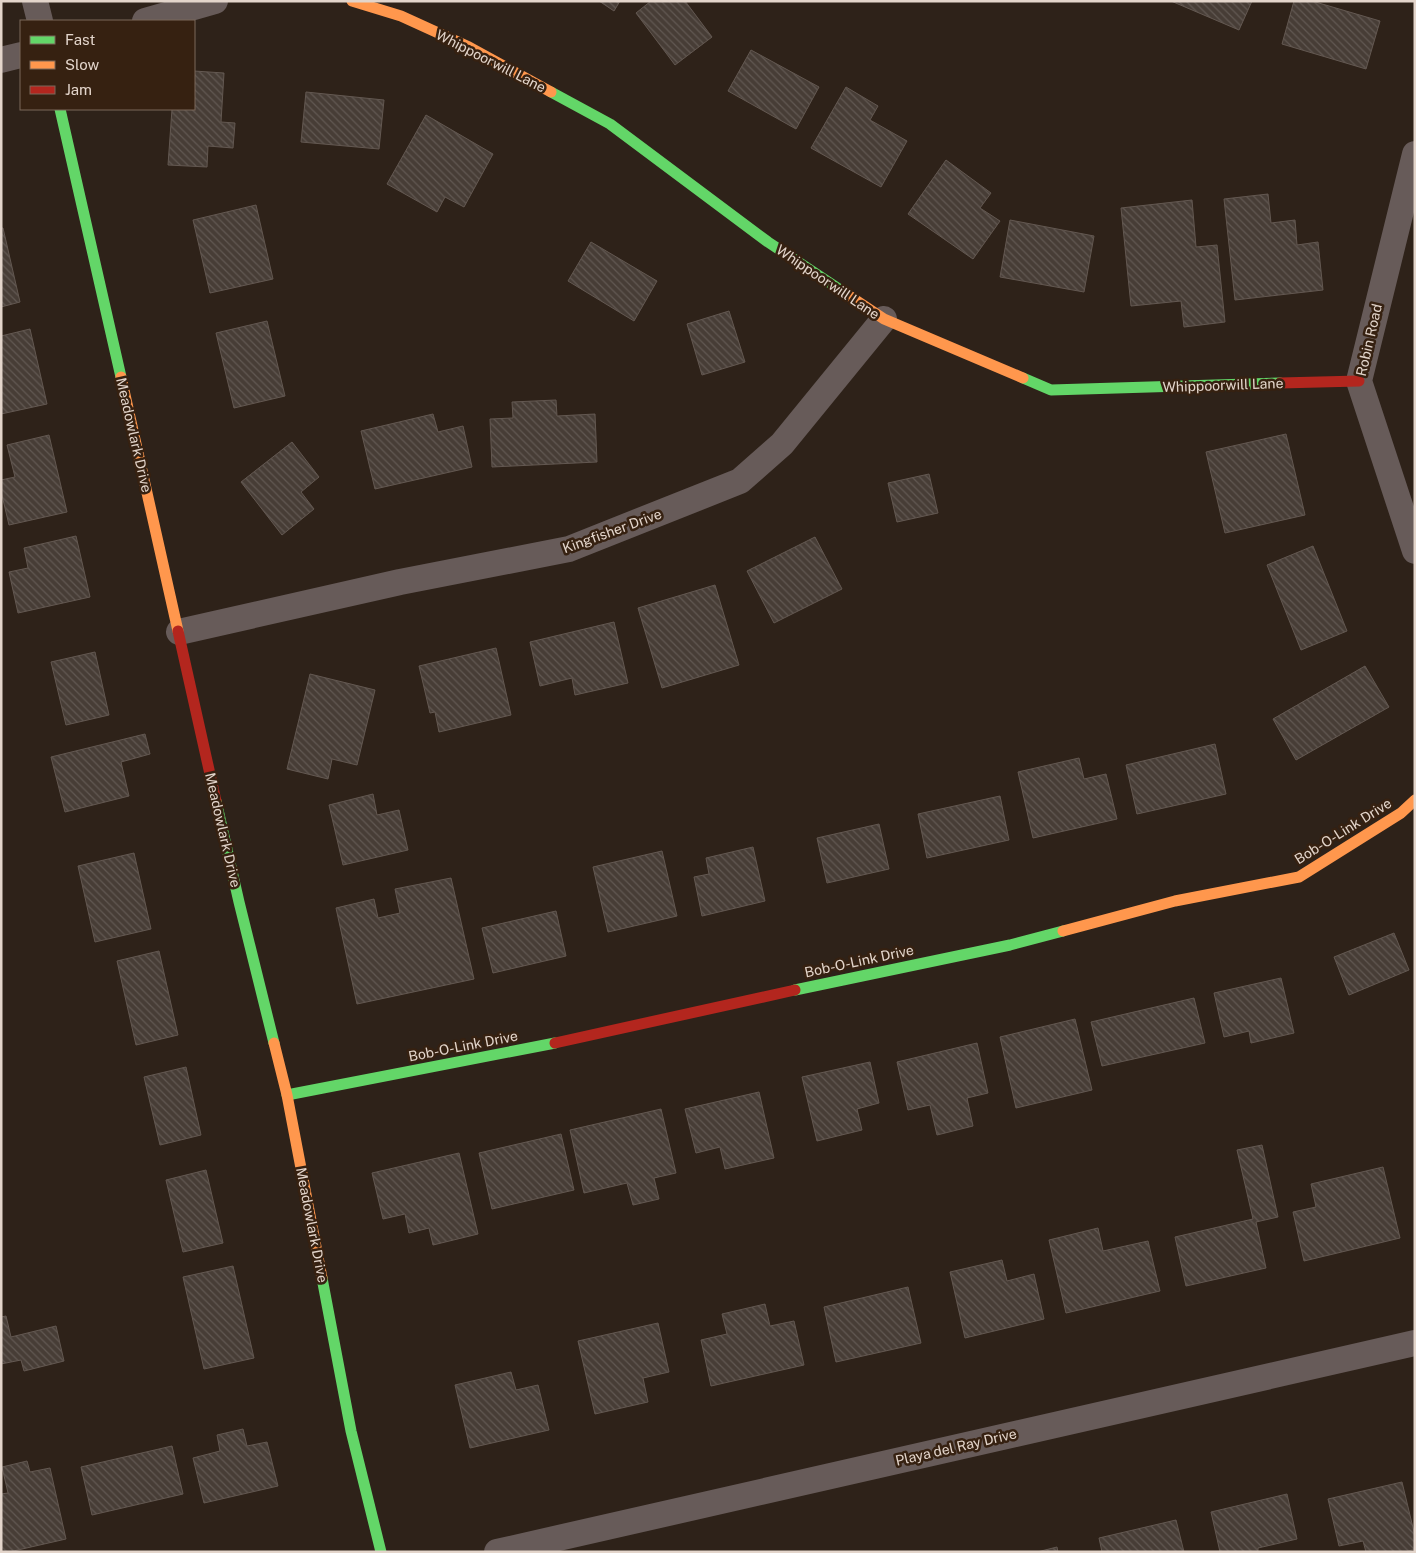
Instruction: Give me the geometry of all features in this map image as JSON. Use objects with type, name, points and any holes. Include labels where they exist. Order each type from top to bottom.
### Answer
[{"type":"street","points":[[35,1],[40,20]]},
{"type":"street","points":[[148,20],[215,1]]},
{"type":"street","name":"Whippoorwill Lane","points":[[352,1],[401,16],[469,47],[610,124],[768,242],[884,319],[1051,390],[1359,381]]},
{"type":"street","points":[[1,60],[20,55]]},
{"type":"street","name":"Meadowlark Drive","points":[[60,110],[239,902],[287,1095],[351,1431],[381,1552]]},
{"type":"street","name":"Robin Road","points":[[1415,154],[1359,381],[1415,551]]},
{"type":"street","name":"Kingfisher Drive","points":[[179,632],[400,582],[569,550],[740,481],[782,444],[884,319]]},
{"type":"street","name":"Bob-O-Link Drive","points":[[287,1095],[577,1039],[825,983],[1010,945],[1175,901],[1299,877],[1401,813],[1415,800]]},
{"type":"street","name":"Playa del Ray Drive","points":[[497,1552],[1415,1343]]},
{"type":"building","points":[[599,1],[620,1],[614,11]]},
{"type":"building","points":[[651,1],[685,1],[712,37],[675,65],[636,13]]},
{"type":"building","points":[[1171,1],[1252,1],[1239,30]]},
{"type":"building","points":[[1294,1],[1312,1],[1380,21],[1366,69],[1282,44]]},
{"type":"building","points":[[751,50],[819,87],[796,129],[728,91]]},
{"type":"building","points":[[195,71],[224,73],[221,122],[235,123],[233,148],[208,146],[207,167],[168,165],[172,110],[195,110]]},
{"type":"building","points":[[846,87],[878,106],[870,120],[907,141],[881,187],[811,148]]},
{"type":"building","points":[[306,92],[384,100],[379,149],[301,142]]},
{"type":"building","points":[[426,115],[493,154],[464,207],[445,197],[437,212],[387,184]]},
{"type":"building","points":[[946,160],[991,193],[980,208],[1000,221],[973,259],[908,214]]},
{"type":"building","points":[[1268,194],[1271,223],[1295,220],[1297,245],[1318,242],[1323,290],[1235,300],[1224,199]]},
{"type":"building","points":[[1192,200],[1196,247],[1217,245],[1225,322],[1184,327],[1181,301],[1131,306],[1121,208]]},
{"type":"building","points":[[256,205],[273,279],[210,293],[193,220]]},
{"type":"building","points":[[1010,220],[1094,236],[1084,292],[1000,277]]},
{"type":"building","points":[[1,228],[3,228],[20,302],[1,307]]},
{"type":"building","points":[[591,242],[657,281],[634,321],[568,281]]},
{"type":"building","points":[[729,311],[745,362],[702,375],[687,324]]},
{"type":"building","points":[[267,321],[285,396],[234,408],[216,333]]},
{"type":"building","points":[[30,329],[47,404],[1,414],[1,336]]},
{"type":"building","points":[[556,400],[557,416],[595,414],[597,462],[492,467],[490,419],[513,418],[512,402]]},
{"type":"building","points":[[433,414],[438,432],[463,426],[472,467],[375,489],[361,431]]},
{"type":"building","points":[[1286,434],[1305,515],[1225,533],[1206,452]]},
{"type":"building","points":[[49,435],[67,512],[9,525],[1,491],[1,480],[15,477],[7,445]]},
{"type":"building","points":[[292,442],[319,477],[301,492],[314,509],[282,535],[241,482]]},
{"type":"building","points":[[929,474],[938,513],[897,522],[888,483]]},
{"type":"building","points":[[76,536],[90,597],[18,613],[9,572],[28,568],[24,548]]},
{"type":"building","points":[[815,537],[842,589],[774,623],[747,571]]},
{"type":"building","points":[[1313,546],[1347,631],[1301,650],[1267,565]]},
{"type":"building","points":[[715,585],[739,665],[662,688],[638,608]]},
{"type":"building","points":[[614,622],[628,683],[575,695],[572,678],[540,686],[530,642]]},
{"type":"building","points":[[496,648],[511,715],[439,732],[435,712],[430,713],[419,666]]},
{"type":"building","points":[[95,652],[109,715],[66,725],[51,662]]},
{"type":"building","points":[[1365,666],[1389,707],[1296,760],[1273,719]]},
{"type":"building","points":[[310,674],[375,690],[357,765],[332,759],[328,779],[287,769]]},
{"type":"building","points":[[145,734],[150,754],[121,762],[129,796],[65,812],[51,757]]},
{"type":"building","points":[[1215,744],[1226,794],[1137,814],[1126,765]]},
{"type":"building","points":[[1079,758],[1084,779],[1106,774],[1117,819],[1033,838],[1018,772]]},
{"type":"building","points":[[373,794],[377,815],[399,810],[408,850],[343,865],[329,805]]},
{"type":"building","points":[[1000,796],[1009,840],[927,858],[918,814]]},
{"type":"building","points":[[879,824],[889,869],[827,883],[817,838]]},
{"type":"building","points":[[753,847],[765,901],[702,916],[694,877],[709,874],[706,858]]},
{"type":"building","points":[[662,851],[677,916],[608,932],[593,867]]},
{"type":"building","points":[[134,853],[151,929],[95,942],[78,866]]},
{"type":"building","points":[[451,878],[474,979],[357,1004],[336,908],[374,899],[378,918],[400,913],[395,889]]},
{"type":"building","points":[[556,911],[566,956],[493,973],[482,928]]},
{"type":"building","points":[[1394,933],[1409,970],[1349,995],[1334,957]]},
{"type":"building","points":[[159,951],[178,1035],[136,1045],[117,961]]},
{"type":"building","points":[[1281,978],[1294,1033],[1251,1043],[1249,1031],[1224,1037],[1214,993]]},
{"type":"building","points":[[1194,998],[1205,1043],[1102,1066],[1091,1022]]},
{"type":"building","points":[[1075,1019],[1092,1090],[1016,1108],[1000,1037]]},
{"type":"building","points":[[977,1043],[988,1093],[967,1098],[973,1126],[937,1135],[930,1105],[908,1110],[897,1062]]},
{"type":"building","points":[[870,1062],[879,1103],[857,1109],[862,1130],[817,1141],[802,1077]]},
{"type":"building","points":[[186,1067],[201,1135],[160,1145],[144,1077]]},
{"type":"building","points":[[759,1092],[774,1158],[725,1169],[720,1147],[696,1153],[685,1109]]},
{"type":"building","points":[[661,1109],[676,1173],[654,1178],[659,1199],[633,1205],[627,1183],[584,1193],[570,1130]]},
{"type":"building","points":[[561,1134],[574,1190],[492,1209],[479,1153]]},
{"type":"building","points":[[1262,1145],[1278,1217],[1256,1222],[1266,1268],[1186,1286],[1175,1237],[1253,1219],[1237,1150]]},
{"type":"building","points":[[459,1153],[478,1234],[433,1245],[429,1228],[409,1233],[405,1214],[383,1219],[372,1173]]},
{"type":"building","points":[[1383,1167],[1400,1238],[1304,1261],[1293,1212],[1316,1207],[1311,1184]]},
{"type":"building","points":[[206,1170],[223,1243],[183,1252],[166,1180]]},
{"type":"building","points":[[1098,1228],[1103,1251],[1148,1241],[1160,1291],[1066,1313],[1049,1240]]},
{"type":"building","points":[[1002,1260],[1007,1281],[1034,1274],[1044,1319],[965,1338],[950,1272]]},
{"type":"building","points":[[233,1266],[254,1358],[204,1369],[183,1277]]},
{"type":"building","points":[[908,1287],[921,1343],[836,1362],[824,1307]]},
{"type":"building","points":[[765,1304],[770,1326],[794,1321],[804,1365],[711,1386],[701,1340],[727,1334],[722,1314]]},
{"type":"building","points":[[6,1316],[11,1337],[56,1326],[64,1361],[24,1371],[21,1360],[1,1364],[1,1317]]},
{"type":"building","points":[[658,1323],[669,1372],[643,1378],[648,1402],[595,1414],[578,1341]]},
{"type":"building","points":[[511,1372],[516,1390],[538,1385],[549,1430],[470,1448],[455,1385]]},
{"type":"building","points":[[243,1429],[247,1446],[267,1442],[278,1486],[204,1503],[193,1458],[220,1451],[217,1435]]},
{"type":"building","points":[[172,1446],[183,1494],[92,1515],[81,1467]]},
{"type":"building","points":[[27,1461],[30,1472],[50,1468],[66,1539],[9,1552],[1,1552],[1,1494],[8,1493],[2,1467]]},
{"type":"building","points":[[1402,1482],[1415,1536],[1415,1549],[1405,1552],[1366,1552],[1363,1541],[1339,1546],[1328,1499]]},
{"type":"building","points":[[1287,1494],[1297,1539],[1258,1548],[1258,1552],[1220,1552],[1211,1512]]},
{"type":"building","points":[[1176,1520],[1184,1552],[1102,1552],[1099,1538]]},
{"type":"building","points":[[1057,1547],[1058,1552],[1037,1552]]},
{"type":"traffic: fast","points":[[551,92],[610,124],[768,242],[845,293]]},
{"type":"traffic: fast","points":[[60,110],[121,377]]},
{"type":"traffic: fast","points":[[1023,378],[1051,390],[1280,383]]},
{"type":"traffic: fast","points":[[216,801],[274,1043]]},
{"type":"traffic: fast","points":[[795,990],[1010,945],[1063,931]]},
{"type":"traffic: fast","points":[[287,1095],[555,1043]]},
{"type":"traffic: fast","points":[[322,1278],[351,1431],[381,1552]]},
{"type":"traffic: slow","points":[[352,1],[401,16],[469,47],[551,92]]},
{"type":"traffic: slow","points":[[845,293],[884,319],[1023,378]]},
{"type":"traffic: slow","points":[[121,377],[178,631]]},
{"type":"traffic: slow","points":[[1063,931],[1175,901],[1299,877],[1401,813],[1415,800]]},
{"type":"traffic: slow","points":[[274,1043],[287,1095],[322,1278]]},
{"type":"traffic: jam","points":[[1280,383],[1359,381]]},
{"type":"traffic: jam","points":[[178,631],[216,801]]},
{"type":"traffic: jam","points":[[555,1043],[795,990]]}]
